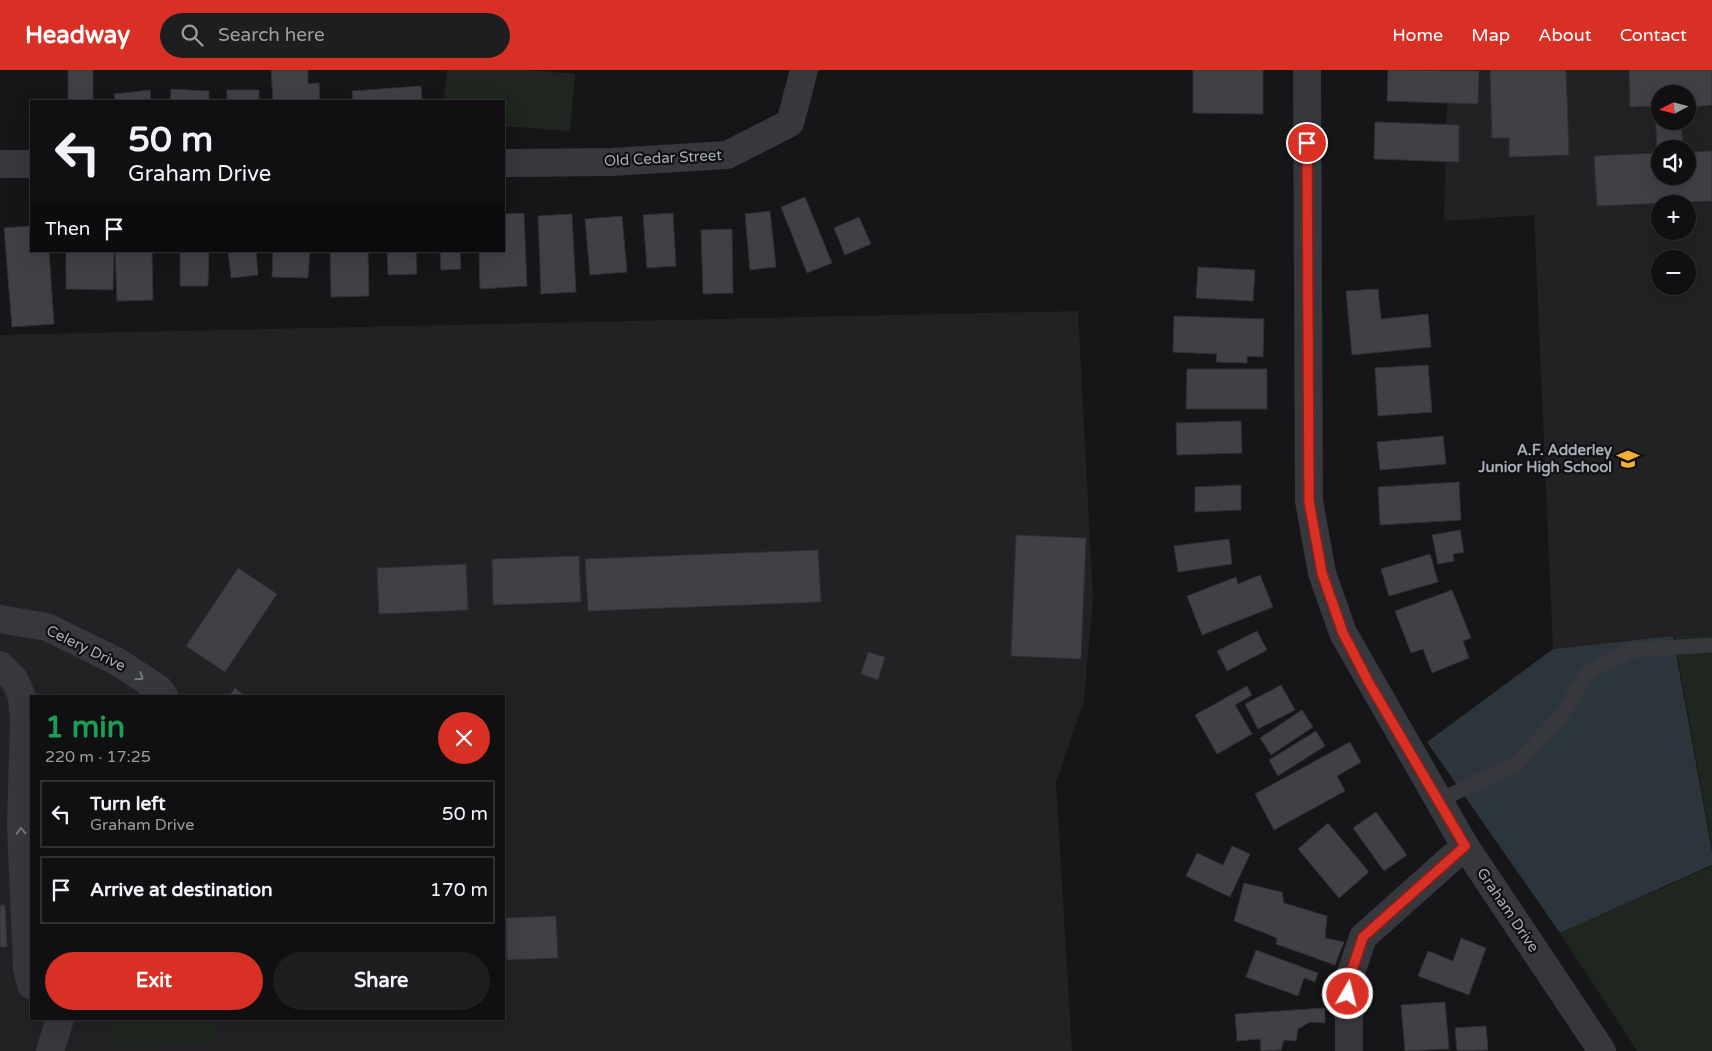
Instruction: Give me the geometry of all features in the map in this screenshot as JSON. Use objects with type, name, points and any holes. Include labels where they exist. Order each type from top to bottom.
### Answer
[{"type":"street","name":"Old Cedar Street","points":[[505,163],[612,162],[727,155],[790,123],[804,70]]},
{"type":"street","name":"Graham Drive","points":[[1307,70],[1309,501],[1322,573],[1343,633],[1438,801],[1465,846],[1602,1051]]},
{"type":"street","points":[[0,164],[30,164]]},
{"type":"street","name":"Celery Drive","points":[[0,619],[47,627],[118,662],[160,689],[163,695]]},
{"type":"street","points":[[0,665],[14,679],[22,697],[24,721],[21,826],[30,979]]},
{"type":"street","points":[[1349,1051],[1349,979],[1363,937],[1465,846]]},
{"type":"street","points":[[39,1020],[46,1051]]},
{"type":"street","points":[[50,1051],[60,1020]]},
{"type":"lane","points":[[1438,801],[1516,764],[1562,715],[1588,672],[1630,650],[1712,645]]},
{"type":"shaded area","points":[[447,70],[528,70],[575,74],[570,131],[505,126],[505,100],[444,100]]},
{"type":"shaded area","name":"A.F. Adderley Junior High School","points":[[1448,70],[1712,70],[1712,632],[1553,649],[1534,215],[1444,221]]},
{"type":"shaded area","points":[[1078,311],[1093,598],[1084,700],[1056,783],[1072,1051],[0,1051],[0,335]]},
{"type":"shaded area","points":[[1712,632],[1712,849],[1674,636]]},
{"type":"shaded area","points":[[1673,636],[1712,852],[1712,865],[1560,933],[1427,742],[1553,649]]},
{"type":"shaded area","points":[[1712,866],[1712,1051],[1637,1051],[1560,933]]},
{"type":"shaded area","points":[[108,1020],[216,1020],[217,1044],[109,1046]]},
{"type":"building","points":[[68,70],[93,70],[93,100],[68,100]]},
{"type":"building","points":[[271,70],[308,70],[308,84],[319,83],[320,100],[273,100]]},
{"type":"building","points":[[1193,70],[1263,70],[1263,114],[1193,113]]},
{"type":"building","points":[[1388,70],[1479,71],[1478,104],[1387,101]]},
{"type":"building","points":[[1490,70],[1566,70],[1569,155],[1509,157],[1509,138],[1492,138]]},
{"type":"building","points":[[1629,70],[1712,70],[1712,105],[1696,106],[1696,85],[1651,85],[1651,106],[1630,107]]},
{"type":"building","points":[[421,86],[422,100],[353,100],[352,91]]},
{"type":"building","points":[[171,89],[209,91],[209,100],[170,100]]},
{"type":"building","points":[[150,90],[151,100],[115,100],[114,94]]},
{"type":"building","points":[[227,90],[259,90],[259,100],[227,100]]},
{"type":"building","points":[[1375,122],[1459,125],[1459,162],[1374,159]]},
{"type":"building","points":[[1656,130],[1682,130],[1682,140],[1656,140]]},
{"type":"building","points":[[1712,151],[1712,201],[1696,202],[1696,195],[1651,195],[1651,204],[1597,206],[1594,156],[1651,153],[1651,185],[1696,185],[1696,152]]},
{"type":"building","points":[[805,197],[832,263],[807,273],[781,207]]},
{"type":"building","points":[[770,211],[776,267],[750,270],[745,214]]},
{"type":"building","points":[[524,213],[527,286],[480,289],[479,252],[505,252],[505,214]]},
{"type":"building","points":[[673,213],[676,266],[647,268],[643,215]]},
{"type":"building","points":[[572,214],[576,292],[541,294],[538,216]]},
{"type":"building","points":[[622,216],[627,272],[590,275],[585,219]]},
{"type":"building","points":[[859,217],[871,244],[845,255],[834,228]]},
{"type":"building","points":[[30,226],[30,252],[49,252],[54,324],[12,327],[4,228]]},
{"type":"building","points":[[732,229],[733,293],[703,294],[701,230]]},
{"type":"building","points":[[66,252],[114,252],[113,290],[66,289]]},
{"type":"building","points":[[115,252],[152,252],[153,300],[117,301]]},
{"type":"building","points":[[180,252],[209,252],[208,286],[180,286]]},
{"type":"building","points":[[228,252],[256,252],[258,275],[231,278]]},
{"type":"building","points":[[273,252],[310,252],[308,278],[272,277]]},
{"type":"building","points":[[330,252],[368,252],[369,296],[331,297]]},
{"type":"building","points":[[387,252],[416,252],[417,274],[388,275]]},
{"type":"building","points":[[440,252],[460,252],[461,269],[441,270]]},
{"type":"building","points":[[1198,267],[1255,270],[1253,301],[1196,298]]},
{"type":"building","points":[[1378,289],[1381,319],[1428,314],[1431,347],[1352,355],[1346,291]]},
{"type":"building","points":[[1174,316],[1264,319],[1263,357],[1247,356],[1247,363],[1216,362],[1217,354],[1173,352]]},
{"type":"building","points":[[1428,365],[1432,412],[1378,416],[1375,368]]},
{"type":"building","points":[[1187,369],[1267,369],[1267,409],[1186,409]]},
{"type":"building","points":[[1241,421],[1242,453],[1177,455],[1176,423]]},
{"type":"building","points":[[1443,436],[1446,464],[1380,470],[1377,442]]},
{"type":"building","points":[[1459,482],[1461,520],[1380,525],[1378,487]]},
{"type":"building","points":[[1241,485],[1241,510],[1195,512],[1195,487]]},
{"type":"building","points":[[1460,530],[1464,552],[1453,554],[1454,561],[1438,564],[1432,535]]},
{"type":"building","points":[[1016,535],[1086,538],[1081,659],[1011,656]]},
{"type":"building","points":[[1229,539],[1232,564],[1178,572],[1174,546]]},
{"type":"building","points":[[818,550],[821,602],[588,611],[585,559]]},
{"type":"building","points":[[1430,554],[1438,582],[1389,596],[1381,569]]},
{"type":"building","points":[[579,556],[581,602],[493,605],[492,559]]},
{"type":"building","points":[[466,564],[468,610],[379,614],[377,568]]},
{"type":"building","points":[[238,568],[277,594],[225,672],[186,646]]},
{"type":"building","points":[[1260,575],[1273,607],[1202,635],[1187,596],[1236,577],[1238,584]]},
{"type":"building","points":[[1452,590],[1471,638],[1463,641],[1469,658],[1432,673],[1423,649],[1411,653],[1395,611]]},
{"type":"building","points":[[1257,631],[1267,650],[1227,671],[1217,651]]},
{"type":"building","points":[[868,652],[885,657],[878,680],[861,674]]},
{"type":"building","points":[[1281,685],[1295,710],[1258,729],[1245,704]]},
{"type":"building","points":[[1247,686],[1252,695],[1235,705],[1252,734],[1217,754],[1195,715]]},
{"type":"building","points":[[235,688],[244,695],[230,695]]},
{"type":"building","points":[[1302,710],[1313,727],[1271,755],[1260,738]]},
{"type":"building","points":[[1316,731],[1325,746],[1278,776],[1269,760]]},
{"type":"building","points":[[1350,742],[1361,762],[1337,776],[1345,791],[1274,830],[1255,794]]},
{"type":"building","points":[[1376,812],[1407,855],[1384,871],[1353,828]]},
{"type":"building","points":[[1328,823],[1369,872],[1339,898],[1298,849]]},
{"type":"building","points":[[1232,846],[1250,854],[1230,897],[1186,876],[1197,853],[1223,865]]},
{"type":"building","points":[[1244,883],[1282,892],[1284,903],[1327,916],[1325,938],[1344,942],[1335,965],[1276,944],[1277,938],[1234,921]]},
{"type":"building","points":[[0,905],[5,905],[7,947],[0,947]]},
{"type":"building","points":[[556,916],[558,958],[507,960],[506,918]]},
{"type":"building","points":[[1461,938],[1486,948],[1469,995],[1418,976],[1428,951],[1453,961]]},
{"type":"building","points":[[1256,950],[1318,973],[1315,982],[1304,978],[1298,996],[1246,977]]},
{"type":"building","points":[[1445,1002],[1449,1049],[1405,1051],[1401,1005]]},
{"type":"building","points":[[1325,1008],[1325,1023],[1310,1022],[1298,1029],[1296,1041],[1284,1040],[1281,1050],[1261,1051],[1260,1039],[1237,1041],[1235,1014]]},
{"type":"building","points":[[1486,1026],[1488,1050],[1457,1051],[1455,1028]]},
{"type":"place","name":"A.F. Adderley Junior High School","points":[[1628,459]]},
{"type":"route","points":[[1307,143],[1309,501],[1322,573],[1343,633],[1369,683],[1465,846],[1363,937],[1349,979],[1348,994]]}]
